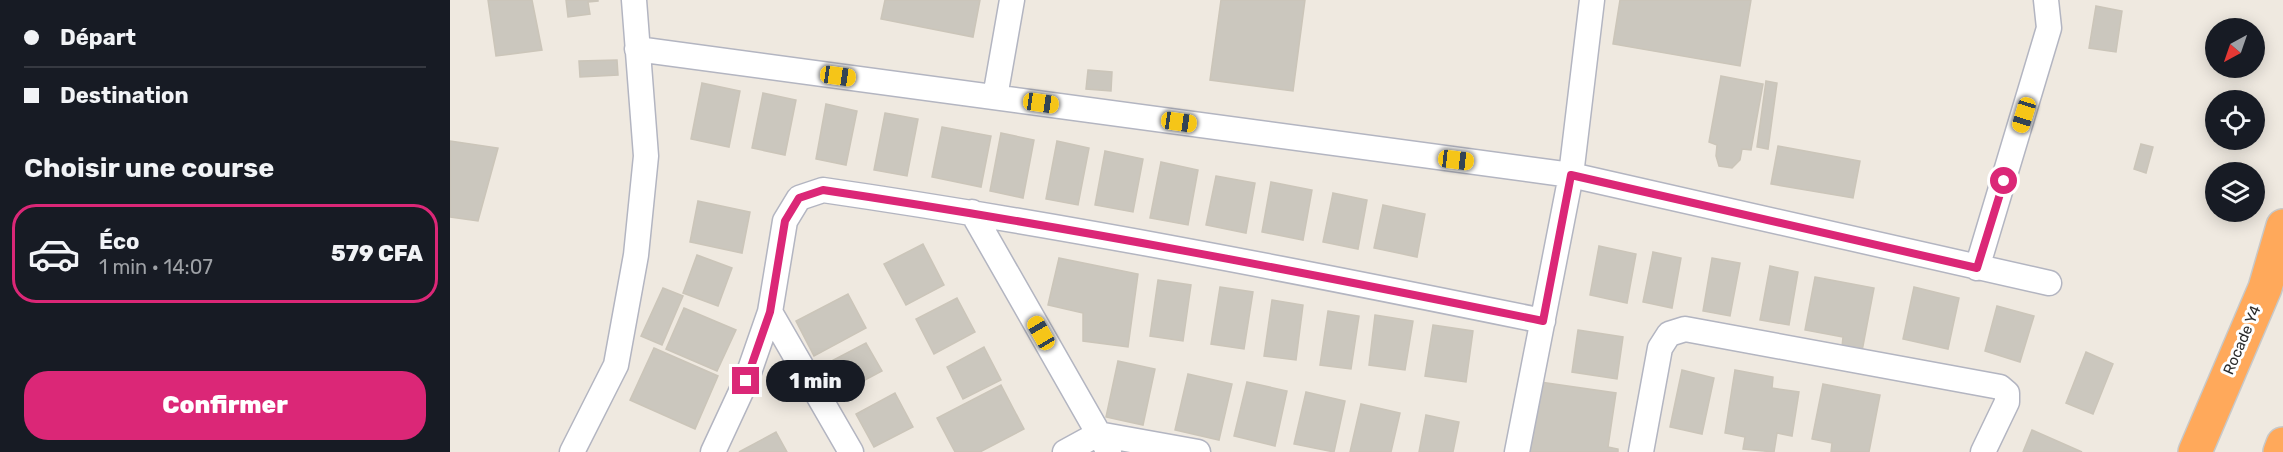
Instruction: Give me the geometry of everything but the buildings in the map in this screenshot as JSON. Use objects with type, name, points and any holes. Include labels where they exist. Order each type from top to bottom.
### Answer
[{"type":"highway","name":"Rocade Y4","points":[[2195,452],[2265,288],[2283,226]]},
{"type":"highway","points":[[2280,452],[2283,444]]},
{"type":"street","points":[[572,452],[616,365],[636,255],[646,156],[634,0]]},
{"type":"street","points":[[995,97],[1012,0]]},
{"type":"street","points":[[1517,452],[1571,175],[1592,0]]},
{"type":"street","points":[[1977,268],[2049,28],[2046,0]]},
{"type":"street","points":[[637,49],[1571,175],[2049,283]]},
{"type":"street","points":[[713,452],[746,381],[770,312],[785,221],[799,198],[823,190],[972,212],[1309,273],[1543,321]]},
{"type":"street","points":[[972,212],[1103,443]]},
{"type":"street","points":[[770,312],[851,452]]},
{"type":"street","points":[[1641,452],[1660,348],[1669,334],[1685,329],[2000,387],[2007,393],[2007,402],[1983,452]]},
{"type":"street","points":[[1065,452],[1103,443],[1198,452]]},
{"type":"route","points":[[746,381],[770,312],[785,221],[799,198],[823,190],[972,212],[1309,273],[1543,321],[1571,175],[1977,268],[2004,181]]}]
